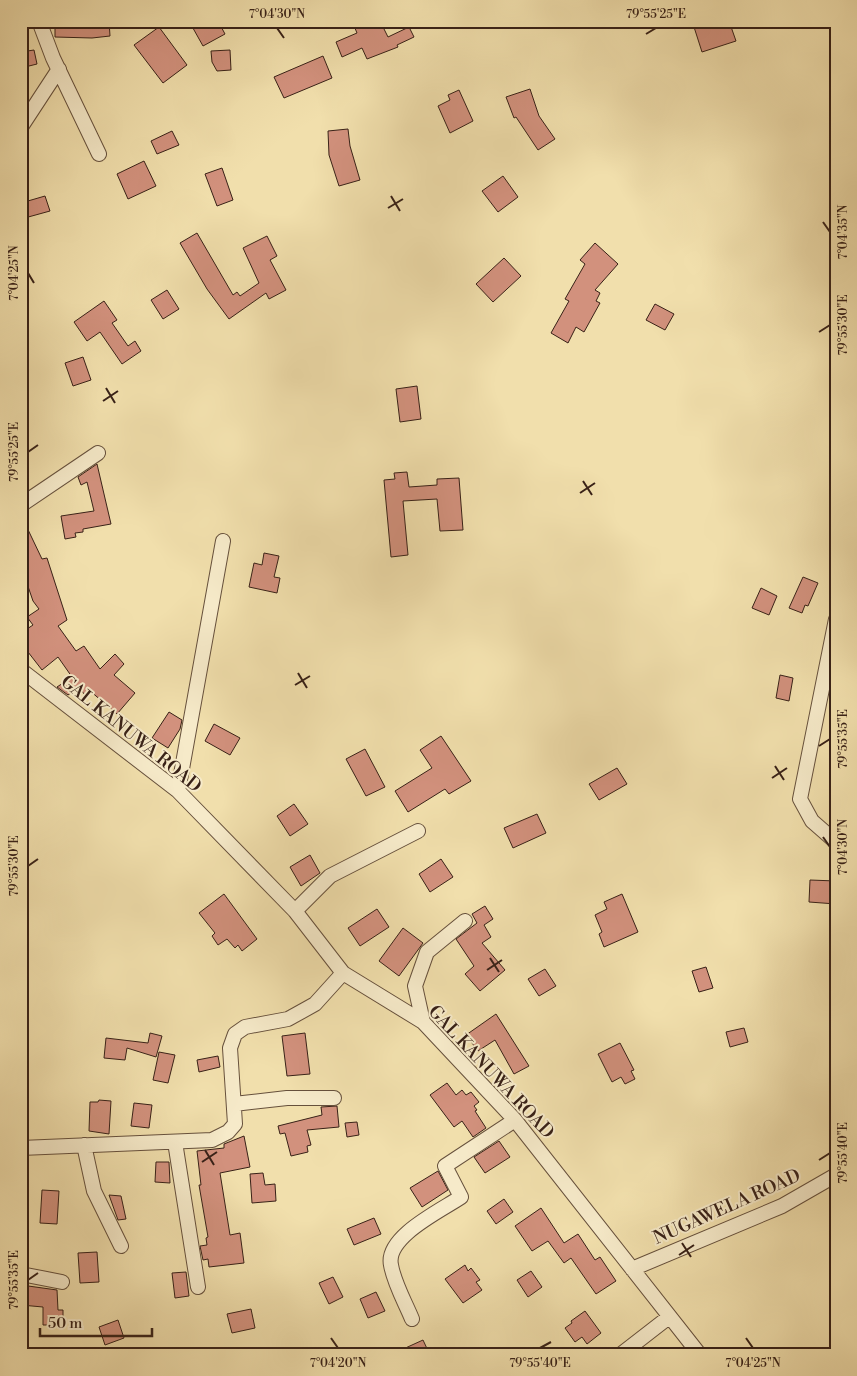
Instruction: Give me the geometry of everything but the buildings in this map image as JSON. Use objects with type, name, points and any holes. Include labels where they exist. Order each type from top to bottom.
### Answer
[{"type":"street","points":[[39,21],[59,69],[99,154]]},
{"type":"street","points":[[21,127],[59,69]]},
{"type":"street","points":[[21,505],[98,453]]},
{"type":"street","points":[[178,791],[223,541]]},
{"type":"street","points":[[836,619],[800,799],[812,820],[836,842]]},
{"type":"street","name":"GAL KANUWA ROAD","points":[[21,670],[178,791],[295,911],[343,973],[422,1022],[516,1120],[700,1355]]},
{"type":"street","points":[[295,911],[330,876],[418,831]]},
{"type":"street","points":[[422,1022],[415,986],[426,952],[465,922]]},
{"type":"street","points":[[21,1148],[212,1140],[228,1132],[235,1124],[230,1048],[235,1034],[245,1027],[288,1019],[315,1004],[343,973]]},
{"type":"street","points":[[234,1104],[286,1098],[334,1098]]},
{"type":"street","points":[[412,1319],[390,1264],[392,1248],[405,1234],[461,1197],[445,1166],[516,1120]]},
{"type":"street","points":[[175,1142],[198,1286]]},
{"type":"street","points":[[84,1146],[94,1192],[121,1246]]},
{"type":"street","name":"NUGAWELA ROAD","points":[[632,1269],[782,1206],[836,1175]]},
{"type":"street","points":[[21,1274],[62,1282]]},
{"type":"street","points":[[620,1355],[669,1317]]}]
